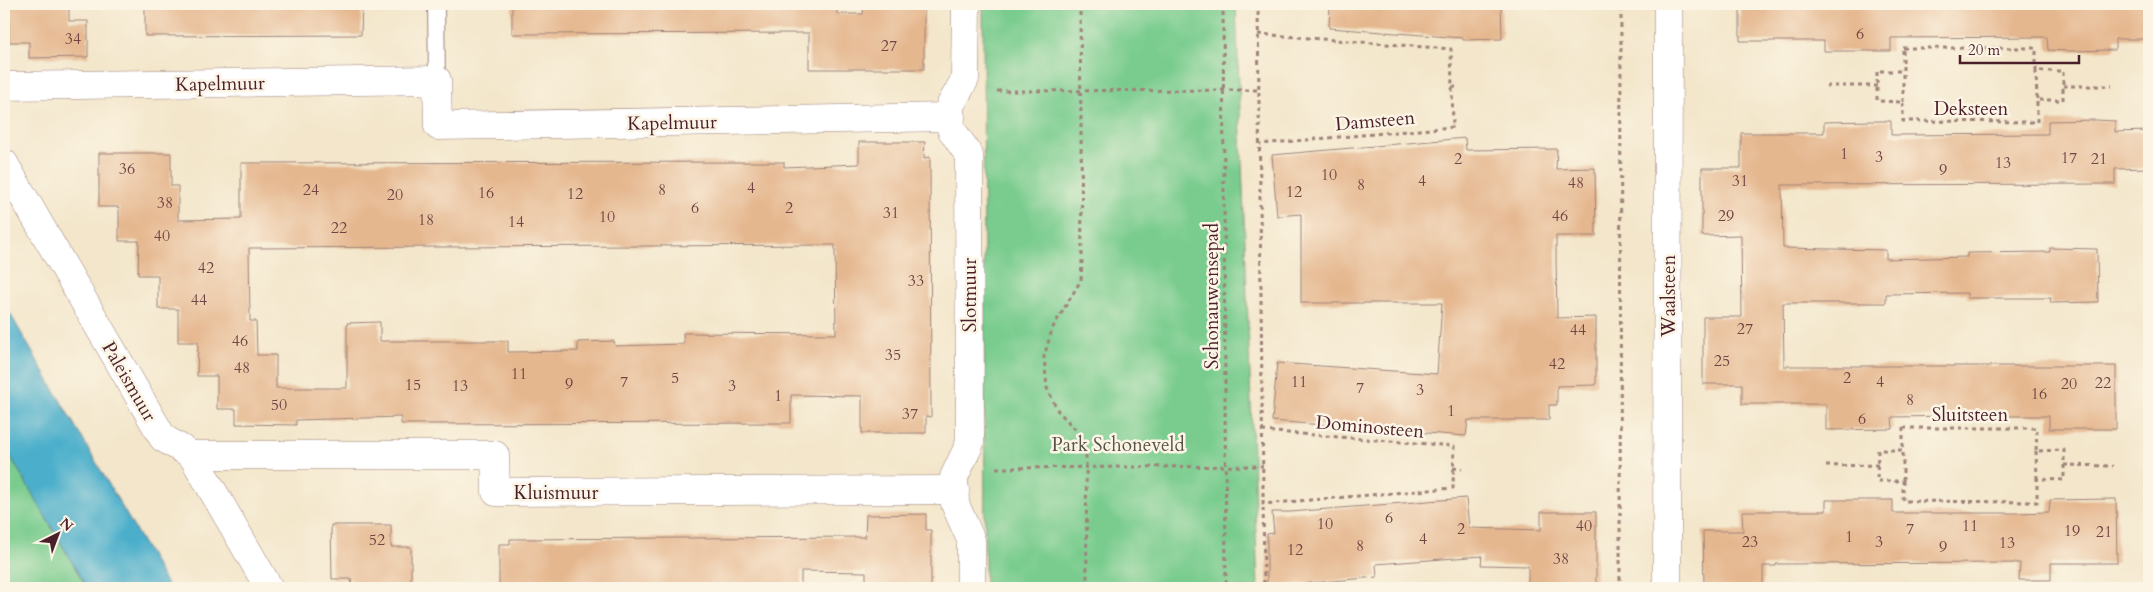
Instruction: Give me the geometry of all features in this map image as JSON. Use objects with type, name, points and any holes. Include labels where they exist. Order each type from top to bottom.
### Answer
[{"type":"street","points":[[951,117],[950,106],[965,79],[966,4]]},
{"type":"street","name":"Waalsteen","points":[[1667,588],[1668,4]]},
{"type":"street","name":"Kapelmuur","points":[[4,86],[437,80],[438,126],[951,117]]},
{"type":"street","name":"Slotmuur","points":[[951,117],[951,128],[968,155],[970,443],[957,480]]},
{"type":"street","name":"Paleismuur","points":[[4,163],[163,438],[192,455],[269,588]]},
{"type":"street","name":"Kluismuur","points":[[192,455],[495,455],[496,492],[957,480]]},
{"type":"street","points":[[957,480],[955,504],[971,540],[971,588]]},
{"type":"lane","name":"Kapelmuur","points":[[436,4],[437,80]]},
{"type":"path","points":[[1080,4],[1082,262],[1080,280],[1052,329],[1044,357],[1047,388],[1058,411],[1077,431],[1086,452],[1087,588]]},
{"type":"path","name":"Schonauwensepad","points":[[1223,4],[1226,588]]},
{"type":"path","points":[[1258,4],[1264,588]]},
{"type":"path","points":[[1620,588],[1621,4]]},
{"type":"path","name":"Damsteen","points":[[1258,34],[1451,49],[1454,126],[1260,144]]},
{"type":"path","name":"Deksteen","points":[[1903,48],[2036,48],[2036,71],[2037,122],[1903,121],[1903,48]]},
{"type":"path","points":[[1903,71],[1877,70],[1878,101],[1903,102]]},
{"type":"path","points":[[2036,71],[2064,71],[2063,100],[2037,100]]},
{"type":"path","points":[[1826,86],[1877,86]]},
{"type":"path","points":[[2063,86],[2112,86]]},
{"type":"path","points":[[1452,87],[1460,88]]},
{"type":"path","points":[[959,91],[1258,90]]},
{"type":"path","name":"Sluitsteen","points":[[1903,428],[2037,428],[2036,450],[2037,502],[1903,501],[1903,428]]},
{"type":"path","name":"Dominosteen","points":[[1262,431],[1454,446],[1453,488],[1262,504]]},
{"type":"path","points":[[1903,450],[1878,450],[1878,481],[1903,481]]},
{"type":"path","points":[[2036,450],[2064,450],[2064,480],[2037,480]]},
{"type":"path","points":[[1826,466],[1878,465]]},
{"type":"path","points":[[2064,465],[2113,466]]},
{"type":"path","points":[[957,480],[1086,466],[1263,466]]},
{"type":"path","points":[[1453,468],[1462,469]]},
{"type":"green space","name":"Park Schoneveld","points":[[983,4],[1236,4],[1258,588],[985,588]]},
{"type":"green space","points":[[4,445],[87,588],[9,588],[4,579]]},
{"type":"water","points":[[4,303],[169,588],[87,588],[4,445]]},
{"type":"building","points":[[9,4],[69,4],[69,21],[88,21],[88,57],[29,58],[29,42],[9,42]]},
{"type":"building","points":[[145,4],[362,4],[361,35],[145,36]]},
{"type":"building","points":[[512,4],[837,4],[837,14],[863,14],[864,4],[924,4],[924,69],[809,69],[809,33],[512,34]]},
{"type":"building","points":[[1330,4],[1501,4],[1502,39],[1463,40],[1463,38],[1329,28]]},
{"type":"building","points":[[1740,4],[2149,4],[2149,39],[2115,39],[2115,50],[2067,51],[2048,50],[2047,37],[1891,38],[1891,51],[1824,51],[1824,41],[1740,41]]},
{"type":"building","points":[[1891,121],[1891,135],[2048,134],[2048,121],[2115,121],[2115,132],[2149,131],[2149,168],[2115,169],[2115,184],[1782,185],[1783,248],[1886,250],[1886,259],[1967,257],[1967,253],[2050,252],[2050,248],[2097,249],[2098,302],[2050,303],[2051,298],[1967,298],[1967,293],[1886,294],[1886,303],[1783,303],[1784,366],[2116,366],[2116,429],[2049,429],[2049,416],[1955,416],[1892,417],[1893,429],[1826,430],[1826,404],[1742,404],[1742,384],[1703,384],[1703,317],[1742,317],[1741,235],[1702,236],[1702,168],[1741,168],[1741,133],[1824,133],[1824,122]]},
{"type":"building","points":[[1465,138],[1466,150],[1557,149],[1556,169],[1595,168],[1596,236],[1556,236],[1556,256],[1557,318],[1596,317],[1596,385],[1557,386],[1557,405],[1549,405],[1549,420],[1468,420],[1466,436],[1272,421],[1277,363],[1437,374],[1442,303],[1301,303],[1301,214],[1277,216],[1272,155]]},
{"type":"building","points":[[859,142],[925,142],[924,158],[930,157],[931,417],[926,416],[926,433],[862,433],[862,396],[791,395],[791,423],[401,424],[401,417],[296,420],[296,425],[236,424],[236,409],[217,409],[217,376],[197,376],[198,342],[178,342],[178,309],[158,309],[158,275],[138,275],[139,241],[119,241],[119,207],[99,207],[99,153],[171,153],[171,186],[178,186],[178,220],[241,219],[241,163],[784,162],[784,167],[859,164]],"holes":[[[835,245],[836,334],[683,333],[684,344],[615,346],[614,341],[578,342],[578,351],[508,352],[508,341],[380,341],[380,322],[347,323],[347,388],[276,388],[276,355],[257,355],[256,321],[250,321],[249,248]]]},
{"type":"building","points":[[1466,498],[1469,528],[1541,530],[1541,512],[1596,512],[1596,588],[1528,588],[1528,566],[1481,565],[1482,556],[1376,564],[1377,577],[1267,587],[1267,534],[1274,533],[1272,512]]},
{"type":"building","points":[[2116,499],[2117,563],[2051,563],[2051,580],[2019,580],[2020,563],[1776,564],[1776,566],[1763,566],[1763,588],[1704,588],[1703,531],[1743,531],[1742,511],[1826,511],[1826,500],[1893,500],[1893,513],[2019,513],[2049,512],[2050,500]]},
{"type":"building","points":[[926,514],[926,530],[931,530],[931,588],[866,588],[866,572],[801,571],[801,588],[499,588],[499,544],[510,544],[510,539],[865,537],[866,515]]},
{"type":"building","points":[[331,525],[391,525],[391,547],[411,547],[411,588],[352,588],[351,579],[332,579]]}]
